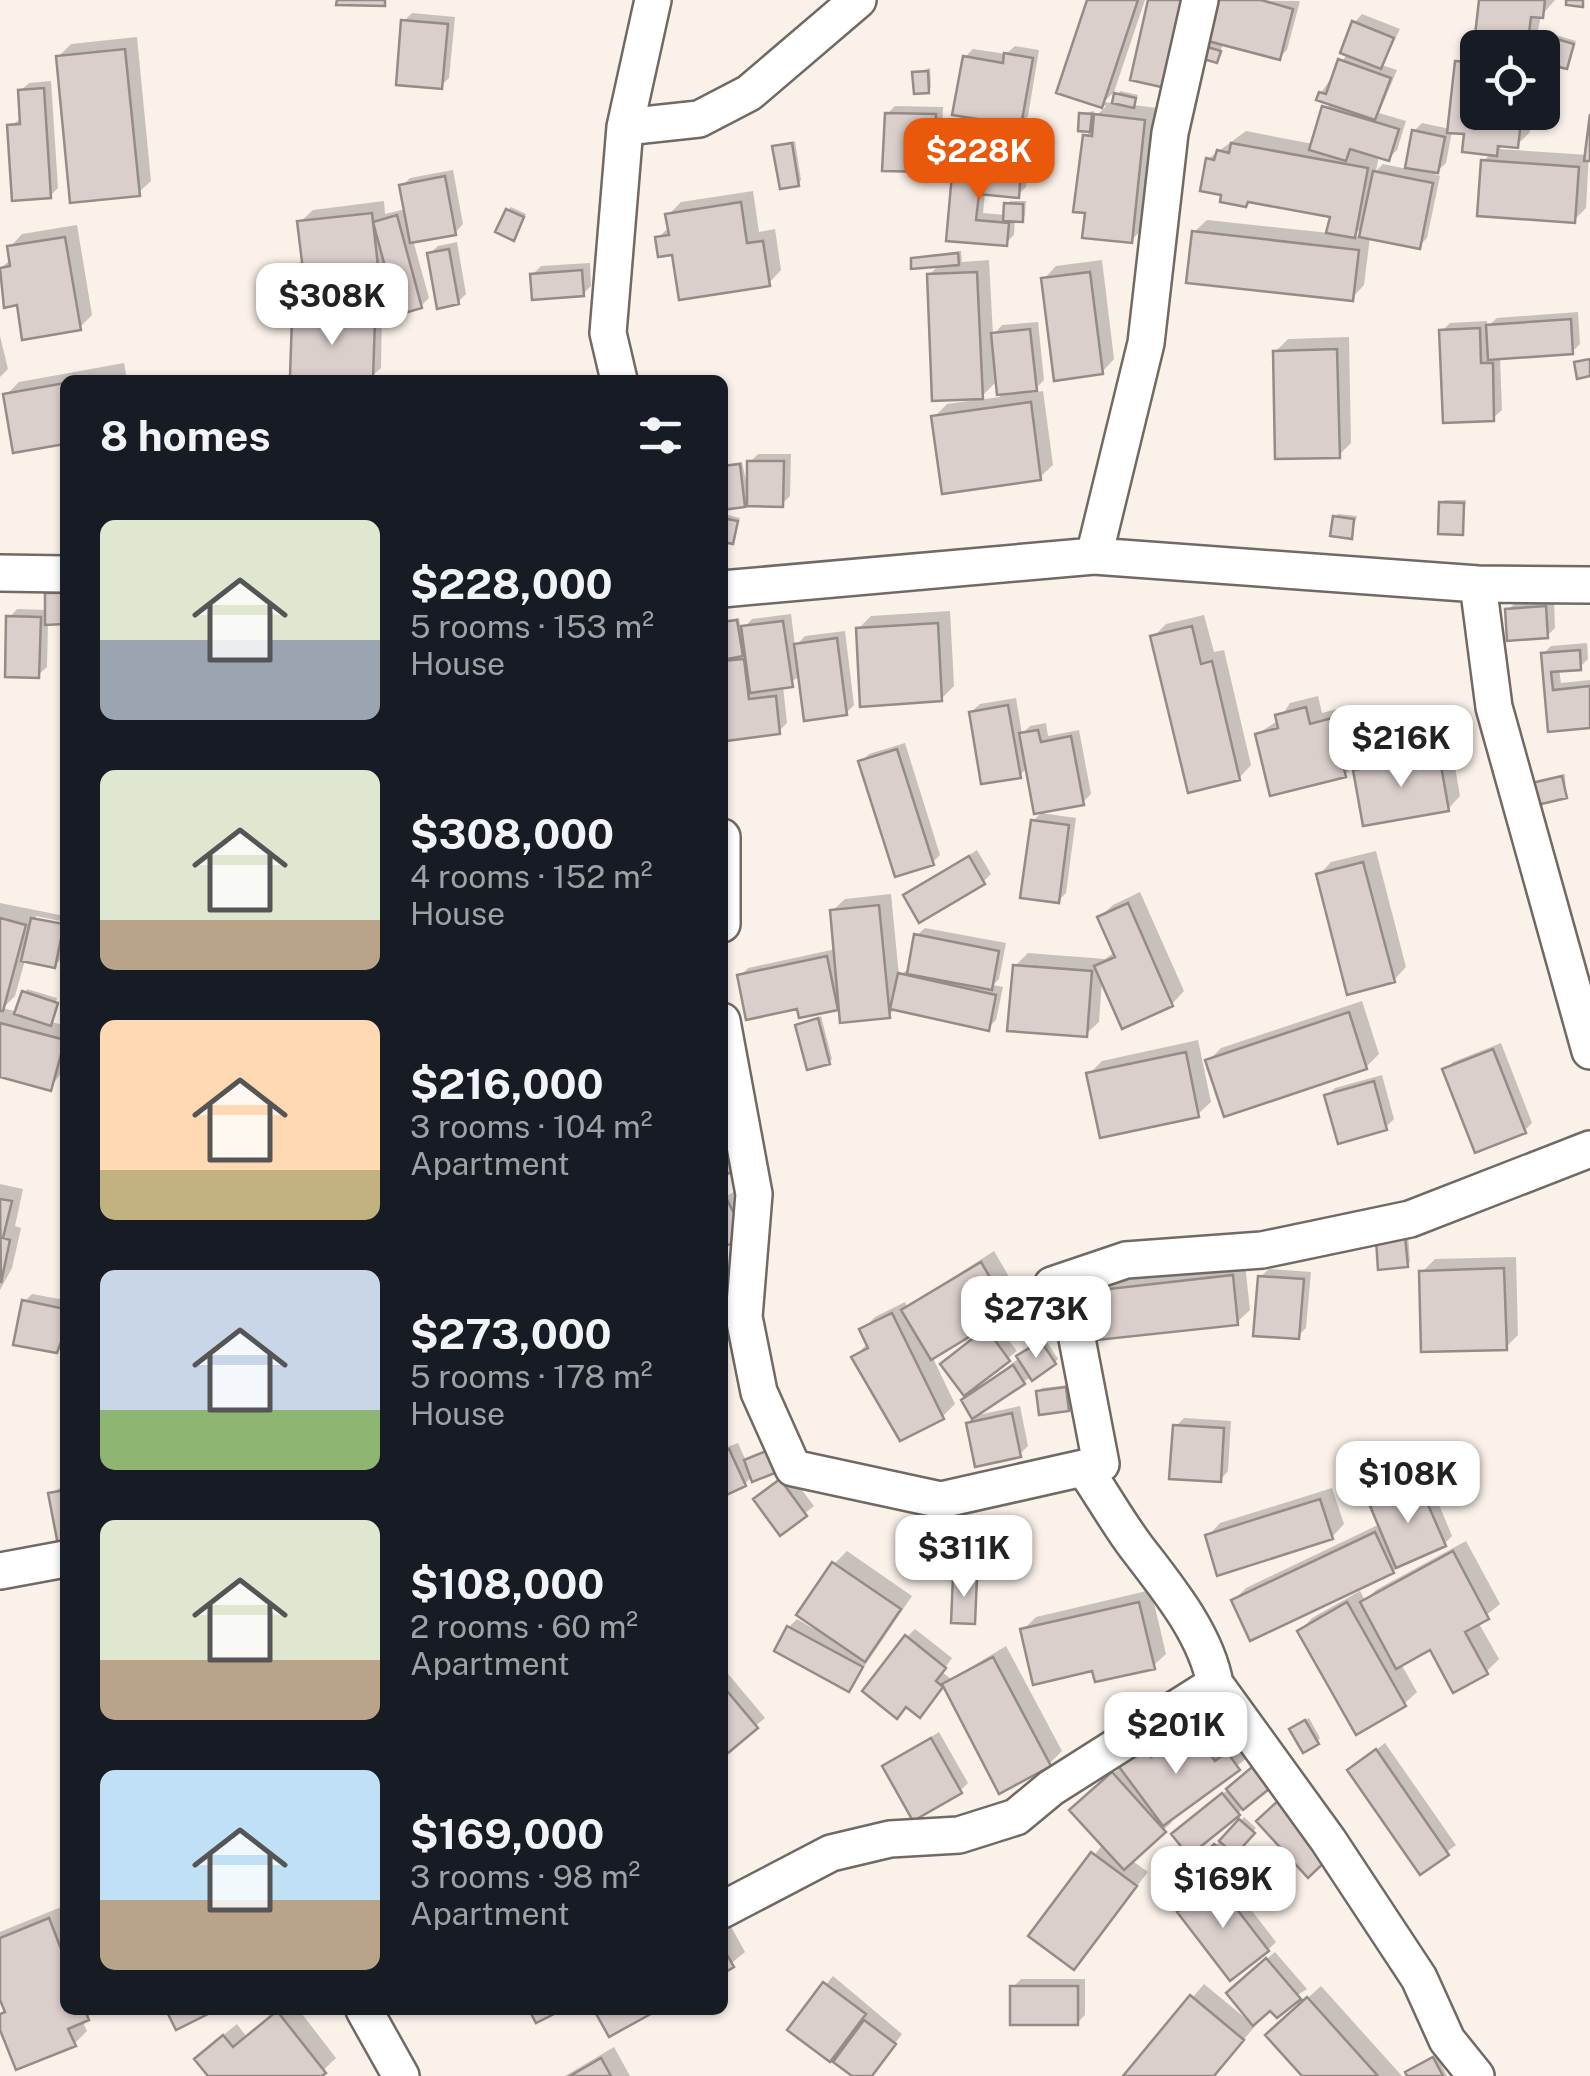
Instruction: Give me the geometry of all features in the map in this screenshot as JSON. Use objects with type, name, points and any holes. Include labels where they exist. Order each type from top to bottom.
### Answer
[{"type":"street","points":[[618,375],[608,333],[625,127],[653,0]]},
{"type":"street","points":[[625,127],[699,119],[749,93],[858,0]]},
{"type":"street","points":[[1094,556],[1146,343],[1170,133],[1200,0]]},
{"type":"street","points":[[728,588],[1094,556],[1478,584],[1590,585]]},
{"type":"street","points":[[0,573],[60,574]]},
{"type":"street","points":[[1478,584],[1499,726],[1590,1051]]},
{"type":"street","points":[[728,1053],[754,1194],[744,1317],[759,1392],[794,1468],[941,1500],[1101,1464],[1073,1318],[1052,1285],[1126,1260],[1262,1250],[1410,1219],[1590,1149]]},
{"type":"street","points":[[1084,1468],[1137,1548],[1158,1572],[1211,1662],[1215,1684],[1328,1840],[1419,1978],[1448,2040],[1476,2076]]},
{"type":"street","points":[[0,1571],[60,1560]]},
{"type":"street","points":[[728,1907],[831,1853],[890,1839],[959,1836],[1016,1817],[1051,1788],[1215,1684]]},
{"type":"street","points":[[367,2015],[401,2076]]},
{"type":"building","points":[[337,0],[385,0],[385,6],[336,5]]},
{"type":"building","points":[[1087,0],[1138,0],[1102,108],[1056,93]]},
{"type":"building","points":[[1148,0],[1189,0],[1170,89],[1130,80]]},
{"type":"building","points":[[1214,0],[1261,0],[1293,9],[1280,60],[1204,40]]},
{"type":"building","points":[[1479,0],[1545,0],[1543,18],[1531,17],[1529,30],[1476,30]]},
{"type":"building","points":[[1566,0],[1583,0],[1583,7],[1566,5]]},
{"type":"building","points":[[401,20],[448,24],[442,89],[396,85]]},
{"type":"building","points":[[1352,21],[1394,38],[1381,69],[1340,53]]},
{"type":"building","points":[[1560,40],[1574,44],[1567,69],[1560,67]]},
{"type":"building","points":[[1204,46],[1221,51],[1217,63],[1200,58]]},
{"type":"building","points":[[125,49],[140,196],[70,203],[56,56]]},
{"type":"building","points":[[1004,53],[1033,58],[1021,126],[952,115],[963,56],[1003,63]]},
{"type":"building","points":[[1338,59],[1391,78],[1375,120],[1316,100],[1319,92],[1326,94]]},
{"type":"building","points":[[1455,61],[1460,61],[1460,130],[1520,130],[1518,148],[1498,146],[1497,156],[1462,152],[1464,134],[1447,133]]},
{"type":"building","points":[[928,71],[929,93],[914,94],[912,72]]},
{"type":"building","points":[[44,88],[51,198],[12,201],[7,125],[20,124],[18,90]]},
{"type":"building","points":[[1114,93],[1136,98],[1134,108],[1112,103]]},
{"type":"building","points":[[1322,106],[1399,129],[1389,161],[1350,149],[1346,161],[1309,150]]},
{"type":"building","points":[[885,113],[936,114],[934,172],[882,171]]},
{"type":"building","points":[[1079,113],[1092,114],[1090,132],[1078,131]]},
{"type":"building","points":[[1094,114],[1145,120],[1132,243],[1082,238],[1085,213],[1073,212],[1083,135],[1092,136]]},
{"type":"building","points":[[1590,114],[1590,161],[1584,161]]},
{"type":"building","points":[[1412,130],[1445,137],[1438,173],[1405,168]]},
{"type":"building","points":[[792,143],[799,186],[780,189],[772,146]]},
{"type":"building","points":[[1231,143],[1368,168],[1355,238],[1326,233],[1330,217],[1248,202],[1246,207],[1220,202],[1221,195],[1200,191],[1206,158],[1214,160],[1217,150],[1229,153]]},
{"type":"building","points":[[1481,160],[1579,167],[1575,223],[1477,216]]},
{"type":"building","points":[[953,163],[1021,169],[1019,198],[979,194],[976,220],[1009,223],[1007,246],[946,241]]},
{"type":"building","points":[[1373,171],[1433,183],[1420,249],[1359,237]]},
{"type":"building","points":[[445,176],[456,235],[410,243],[399,185]]},
{"type":"building","points":[[741,202],[747,243],[763,241],[770,286],[679,300],[672,255],[658,257],[655,237],[669,235],[665,214]]},
{"type":"building","points":[[1004,203],[1023,204],[1023,222],[1003,221]]},
{"type":"building","points":[[506,209],[524,217],[514,241],[495,232]]},
{"type":"building","points":[[372,213],[383,310],[309,319],[297,221]]},
{"type":"building","points":[[397,215],[422,308],[398,315],[373,222]]},
{"type":"building","points":[[1192,231],[1359,250],[1353,301],[1186,283]]},
{"type":"building","points":[[65,237],[81,330],[22,340],[17,305],[4,308],[0,268],[10,266],[7,246]]},
{"type":"building","points":[[449,249],[459,304],[437,309],[427,253]]},
{"type":"building","points":[[958,253],[959,265],[911,269],[911,258]]},
{"type":"building","points":[[582,270],[584,296],[532,300],[530,274]]},
{"type":"building","points":[[977,272],[983,399],[932,401],[927,274]]},
{"type":"building","points":[[1090,272],[1103,374],[1054,381],[1041,278]]},
{"type":"building","points":[[292,318],[375,320],[373,375],[290,375]]},
{"type":"building","points":[[1571,319],[1573,354],[1488,360],[1486,325]]},
{"type":"building","points":[[1480,328],[1481,363],[1493,363],[1494,421],[1443,423],[1439,330]]},
{"type":"building","points":[[1030,329],[1037,391],[997,395],[991,333]]},
{"type":"building","points":[[1337,349],[1340,458],[1275,459],[1273,351]]},
{"type":"building","points":[[1590,359],[1590,376],[1577,379],[1574,362]]},
{"type":"building","points":[[60,384],[60,445],[13,453],[3,394]]},
{"type":"building","points":[[1031,402],[1041,480],[942,494],[931,416]]},
{"type":"building","points":[[747,461],[784,461],[783,507],[747,506]]},
{"type":"building","points":[[740,464],[745,507],[728,509],[728,465]]},
{"type":"building","points":[[1439,502],[1464,503],[1463,535],[1438,534]]},
{"type":"building","points":[[1333,516],[1354,519],[1352,539],[1330,536]]},
{"type":"building","points":[[728,519],[738,521],[733,544],[728,543]]},
{"type":"building","points":[[45,593],[60,593],[60,624],[45,625]]},
{"type":"building","points":[[1546,606],[1548,638],[1507,641],[1505,609]]},
{"type":"building","points":[[6,616],[41,617],[39,678],[5,677]]},
{"type":"building","points":[[737,620],[743,656],[728,659],[728,621]]},
{"type":"building","points":[[783,621],[793,687],[750,693],[741,626]]},
{"type":"building","points":[[938,623],[942,701],[860,707],[856,628]]},
{"type":"building","points":[[1192,626],[1201,664],[1212,661],[1240,780],[1188,793],[1150,636]]},
{"type":"building","points":[[837,638],[847,715],[804,721],[794,644]]},
{"type":"building","points":[[1580,650],[1581,670],[1551,672],[1553,690],[1590,686],[1590,728],[1548,732],[1541,653]]},
{"type":"building","points":[[744,659],[749,699],[776,696],[780,734],[728,741],[728,660]]},
{"type":"building","points":[[1008,705],[1021,778],[981,784],[969,712]]},
{"type":"building","points":[[1306,707],[1310,724],[1332,718],[1346,777],[1270,796],[1255,734],[1278,728],[1275,715]]},
{"type":"building","points":[[1038,730],[1041,742],[1071,736],[1084,805],[1034,814],[1019,733]]},
{"type":"building","points":[[897,749],[934,865],[895,877],[858,761]]},
{"type":"building","points":[[1439,754],[1449,811],[1363,826],[1353,770]]},
{"type":"building","points":[[1562,776],[1567,798],[1537,805],[1532,783]]},
{"type":"building","points":[[1031,820],[1069,825],[1059,903],[1020,898]]},
{"type":"building","points":[[969,856],[985,884],[919,923],[903,895]]},
{"type":"building","points":[[1363,862],[1395,982],[1347,995],[1316,874]]},
{"type":"building","points":[[1128,903],[1173,1006],[1122,1029],[1094,966],[1115,957],[1097,917]]},
{"type":"building","points":[[879,905],[890,1018],[840,1023],[830,910]]},
{"type":"building","points":[[0,918],[26,925],[3,1011],[0,1011]]},
{"type":"building","points":[[31,918],[60,923],[55,968],[21,961]]},
{"type":"building","points":[[914,934],[999,951],[992,990],[907,974]]},
{"type":"building","points":[[827,956],[838,1010],[799,1018],[797,1009],[746,1020],[737,975]]},
{"type":"building","points":[[1013,965],[1092,971],[1087,1037],[1007,1031]]},
{"type":"building","points":[[898,973],[996,995],[989,1031],[890,1009]]},
{"type":"building","points":[[22,991],[58,1003],[51,1026],[14,1014]]},
{"type":"building","points":[[1349,1012],[1367,1069],[1224,1117],[1205,1060]]},
{"type":"building","points":[[818,1018],[830,1064],[807,1070],[795,1025]]},
{"type":"building","points":[[0,1023],[60,1039],[60,1058],[51,1091],[0,1077]]},
{"type":"building","points":[[1493,1049],[1526,1133],[1475,1153],[1442,1069]]},
{"type":"building","points":[[1186,1052],[1199,1117],[1100,1138],[1086,1073]]},
{"type":"building","points":[[1374,1081],[1387,1130],[1338,1144],[1324,1095]]},
{"type":"building","points":[[728,1144],[742,1164],[728,1174]]},
{"type":"building","points":[[0,1199],[12,1201],[3,1238],[10,1240],[1,1283]]},
{"type":"building","points":[[728,1202],[746,1236],[728,1245]]},
{"type":"building","points":[[1405,1236],[1408,1267],[1378,1270],[1376,1239]]},
{"type":"building","points":[[981,1262],[1010,1312],[931,1360],[901,1310]]},
{"type":"building","points":[[1504,1268],[1507,1350],[1421,1352],[1419,1271]]},
{"type":"building","points":[[1233,1275],[1238,1325],[1088,1341],[1082,1292]]},
{"type":"building","points":[[1258,1276],[1304,1279],[1299,1339],[1253,1336]]},
{"type":"building","points":[[22,1300],[60,1308],[57,1353],[13,1345]]},
{"type":"building","points":[[892,1313],[944,1419],[900,1441],[851,1357],[868,1348],[859,1329]]},
{"type":"building","points":[[986,1328],[1010,1361],[964,1396],[940,1364]]},
{"type":"building","points":[[1041,1341],[1056,1364],[1032,1381],[1016,1356]]},
{"type":"building","points":[[1013,1365],[1025,1384],[972,1419],[961,1400]]},
{"type":"building","points":[[1066,1387],[1069,1411],[1039,1415],[1036,1391]]},
{"type":"building","points":[[1012,1413],[1021,1457],[975,1467],[966,1423]]},
{"type":"building","points":[[1173,1425],[1224,1428],[1221,1482],[1169,1479]]},
{"type":"building","points":[[776,1447],[785,1469],[752,1482],[744,1460]]},
{"type":"building","points":[[728,1449],[746,1486],[728,1494]]},
{"type":"building","points":[[780,1479],[807,1516],[780,1536],[753,1499]]},
{"type":"building","points":[[1419,1484],[1446,1546],[1396,1568],[1370,1506]]},
{"type":"building","points":[[60,1491],[59,1550],[48,1493]]},
{"type":"building","points":[[1320,1499],[1333,1539],[1217,1576],[1205,1535]]},
{"type":"building","points":[[1375,1532],[1394,1573],[1250,1641],[1231,1600]]},
{"type":"building","points":[[1453,1551],[1489,1619],[1465,1632],[1488,1674],[1453,1693],[1430,1650],[1396,1669],[1360,1602]]},
{"type":"building","points":[[832,1562],[901,1609],[865,1662],[796,1615]]},
{"type":"building","points":[[953,1576],[977,1577],[975,1624],[951,1623]]},
{"type":"building","points":[[1139,1602],[1155,1669],[1095,1682],[1092,1671],[1033,1685],[1020,1629]]},
{"type":"building","points":[[1347,1602],[1406,1706],[1356,1735],[1297,1631]]},
{"type":"building","points":[[787,1626],[863,1667],[849,1692],[774,1651]]},
{"type":"building","points":[[905,1635],[946,1668],[936,1681],[943,1687],[920,1718],[906,1707],[897,1719],[862,1691]]},
{"type":"building","points":[[993,1657],[1051,1766],[999,1794],[942,1684]]},
{"type":"building","points":[[728,1692],[758,1728],[728,1753]]},
{"type":"building","points":[[1305,1720],[1319,1744],[1303,1753],[1289,1729]]},
{"type":"building","points":[[931,1738],[962,1793],[913,1821],[882,1766]]},
{"type":"building","points":[[1199,1738],[1215,1761],[1227,1752],[1240,1770],[1163,1826],[1117,1764],[1143,1746],[1151,1757],[1174,1740],[1182,1750]]},
{"type":"building","points":[[1376,1749],[1449,1855],[1420,1875],[1347,1770]]},
{"type":"building","points":[[1252,1767],[1269,1789],[1243,1810],[1226,1789]]},
{"type":"building","points":[[1112,1772],[1166,1832],[1124,1870],[1069,1810]]},
{"type":"building","points":[[1222,1793],[1240,1815],[1189,1856],[1171,1834]]},
{"type":"building","points":[[1280,1799],[1332,1855],[1308,1878],[1256,1821]]},
{"type":"building","points":[[1239,1819],[1255,1833],[1235,1855],[1219,1841]]},
{"type":"building","points":[[1214,1844],[1231,1861],[1210,1881],[1194,1864]]},
{"type":"building","points":[[1091,1852],[1137,1886],[1074,1970],[1028,1936]]},
{"type":"building","points":[[1216,1882],[1269,1951],[1230,1981],[1177,1912]]},
{"type":"building","points":[[49,1918],[60,1946],[60,2015],[87,2015],[89,2020],[68,2029],[76,2046],[16,2070],[0,2030],[0,2014],[5,2012],[0,2000],[0,1938]]},
{"type":"building","points":[[1266,1958],[1301,1999],[1277,2018],[1270,2011],[1253,2026],[1226,1993]]},
{"type":"building","points":[[823,1982],[866,2014],[830,2062],[787,2030]]},
{"type":"building","points":[[1010,1986],[1078,1986],[1078,2025],[1010,2025]]},
{"type":"building","points":[[1190,1995],[1244,2040],[1214,2076],[1123,2076]]},
{"type":"building","points":[[1307,1997],[1378,2076],[1302,2076],[1265,2035]]},
{"type":"building","points":[[168,2015],[206,2015],[176,2030]]},
{"type":"building","points":[[272,2015],[280,2015],[326,2073],[208,2076],[194,2059],[223,2035],[233,2047]]},
{"type":"building","points":[[532,2015],[552,2015],[536,2023]]},
{"type":"building","points":[[597,2015],[649,2015],[609,2037]]},
{"type":"building","points":[[864,2020],[896,2044],[872,2076],[852,2076],[833,2062]]},
{"type":"building","points":[[1433,2057],[1443,2076],[1407,2076],[1405,2072]]},
{"type":"building","points":[[601,2058],[611,2076],[570,2076]]}]
